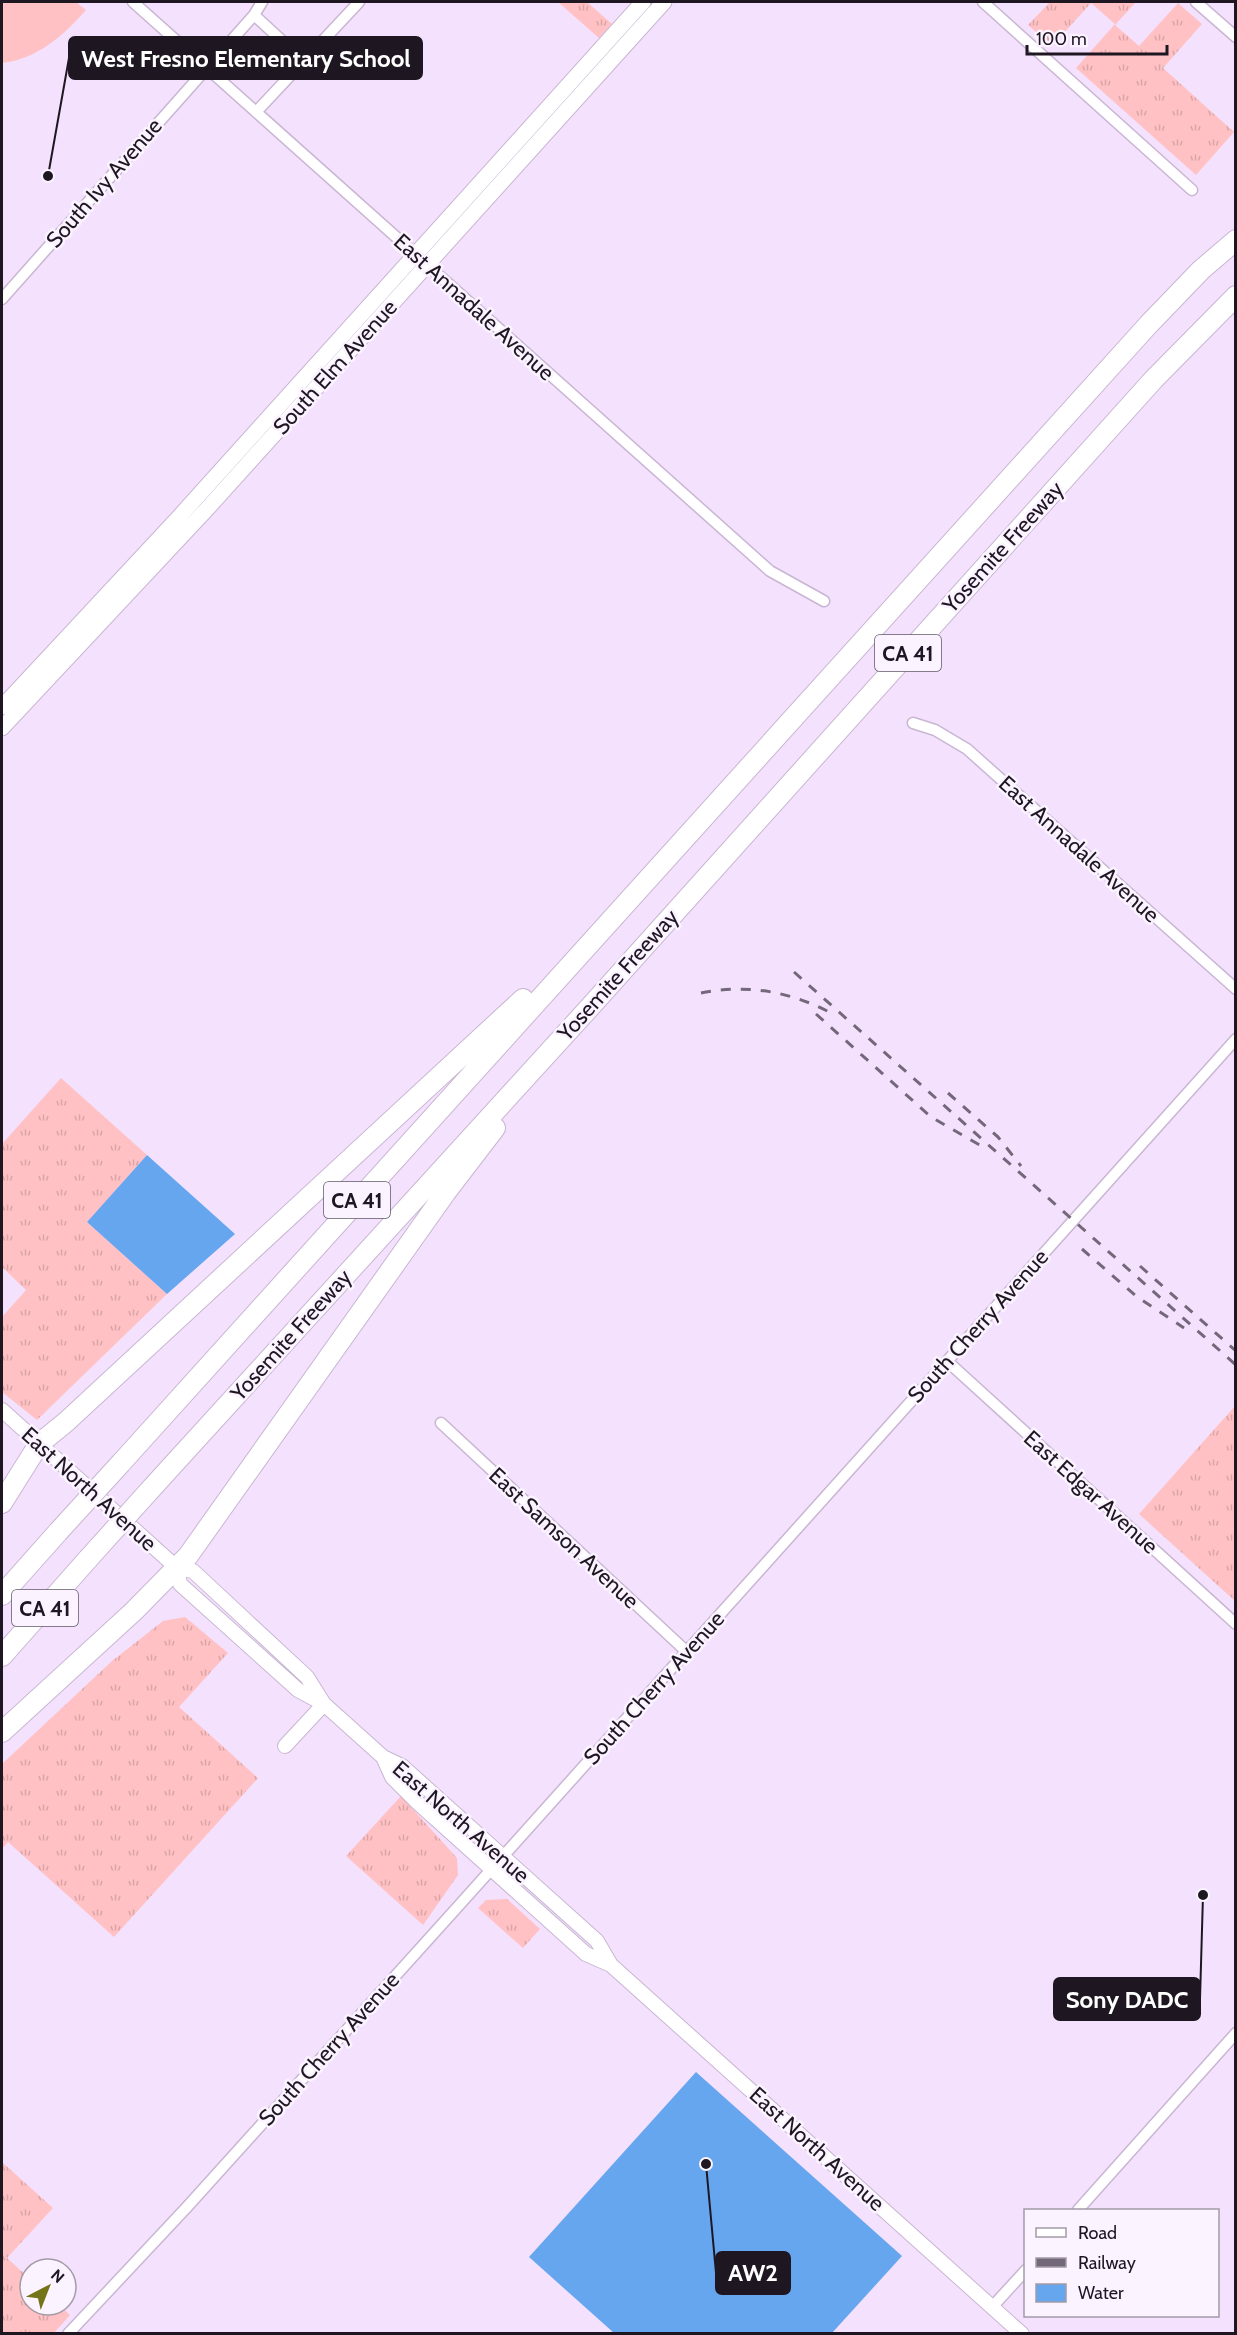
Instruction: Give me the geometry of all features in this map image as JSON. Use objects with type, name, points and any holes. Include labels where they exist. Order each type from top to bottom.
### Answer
[{"type":"highway","name":"Yosemite Freeway","points":[[2,1595],[1149,324],[1201,270],[1236,240]]},
{"type":"highway","name":"Yosemite Freeway","points":[[2,1656],[590,1007],[1154,379],[1234,298]]},
{"type":"highway","points":[[2,1503],[39,1444],[66,1422],[498,1022],[593,938]]},
{"type":"highway","points":[[2,1732],[134,1611],[194,1548],[446,1192],[590,1007]]},
{"type":"main road","name":"South Elm Avenue","points":[[421,259],[643,2]]},
{"type":"main road","name":"South Elm Avenue","points":[[2,728],[62,652],[172,525],[664,2]]},
{"type":"main road","name":"South Elm Avenue","points":[[2,707],[62,652]]},
{"type":"street","name":"East Annadale Avenue","points":[[133,2],[770,571],[824,601]]},
{"type":"street","name":"South Ivy Avenue","points":[[2,298],[254,15],[261,2]]},
{"type":"street","points":[[256,112],[359,2]]},
{"type":"street","points":[[983,2],[1192,190]]},
{"type":"street","points":[[1196,2],[1236,37]]},
{"type":"street","points":[[254,15],[305,62]]},
{"type":"street","name":"East Annadale Avenue","points":[[913,723],[935,729],[967,749],[1236,989]]},
{"type":"street","name":"South Cherry Avenue","points":[[68,2334],[175,2220],[503,1857],[1236,1039]]},
{"type":"street","name":"East Edgar Avenue","points":[[947,1361],[1236,1624]]},
{"type":"street","name":"East North Avenue","points":[[2,1410],[177,1568],[180,1584],[291,1684],[324,1704],[383,1757],[402,1766],[597,1941],[611,1965],[1023,2334]]},
{"type":"street","name":"East Samson Avenue","points":[[441,1423],[687,1652]]},
{"type":"street","points":[[285,1746],[324,1704]]},
{"type":"street","name":"East North Avenue","points":[[383,1757],[392,1777],[491,1870],[586,1954],[611,1965]]},
{"type":"street","points":[[1080,2209],[1236,2033]]},
{"type":"street","points":[[993,2306],[1024,2272]]},
{"type":"green space","points":[[2,2],[76,2],[86,10],[48,45],[27,57],[2,63]]},
{"type":"green space","points":[[558,2],[587,2],[612,24],[599,38]]},
{"type":"green space","points":[[1050,2],[1136,2],[1115,25],[1139,46],[1178,3],[1202,24],[1163,68],[1234,132],[1196,175],[1076,68],[1115,24],[1091,3],[1052,46],[1028,25]]},
{"type":"green space","points":[[61,1078],[147,1155],[87,1222],[167,1294],[37,1420],[2,1392],[2,1317],[26,1290],[2,1267],[2,1144]]},
{"type":"green space","points":[[1235,1406],[1235,1601],[1139,1514]]},
{"type":"green space","points":[[185,1617],[228,1653],[179,1707],[258,1778],[114,1937],[8,1842],[2,1849],[2,1764],[112,1661],[163,1621]]},
{"type":"green space","points":[[401,1796],[457,1858],[458,1875],[423,1925],[346,1856]]},
{"type":"green space","points":[[507,1899],[540,1929],[523,1948],[478,1908],[486,1900]]},
{"type":"green space","points":[[2,2162],[53,2208],[7,2258],[18,2268],[18,2317],[68,2317],[54,2333],[2,2333]]},
{"type":"water","points":[[147,1155],[235,1234],[167,1294],[87,1222]]},
{"type":"water","points":[[696,2072],[902,2256],[832,2333],[614,2333],[529,2257]]},
{"type":"railway","points":[[794,972],[1236,1365]]},
{"type":"railway","points":[[701,993],[735,989],[768,991],[800,999],[831,1013]]},
{"type":"railway","points":[[816,1014],[931,1117],[983,1147]]},
{"type":"railway","points":[[948,1093],[998,1137],[1021,1166]]},
{"type":"railway","points":[[1082,1249],[1136,1296],[1184,1328]]},
{"type":"railway","points":[[1140,1266],[1236,1351]]},
{"type":"place","name":"West Fresno Elementary School","points":[[48,176]]},
{"type":"place","name":"Sony DADC","points":[[1203,1895]]},
{"type":"place","name":"AW2","points":[[706,2164]]}]
